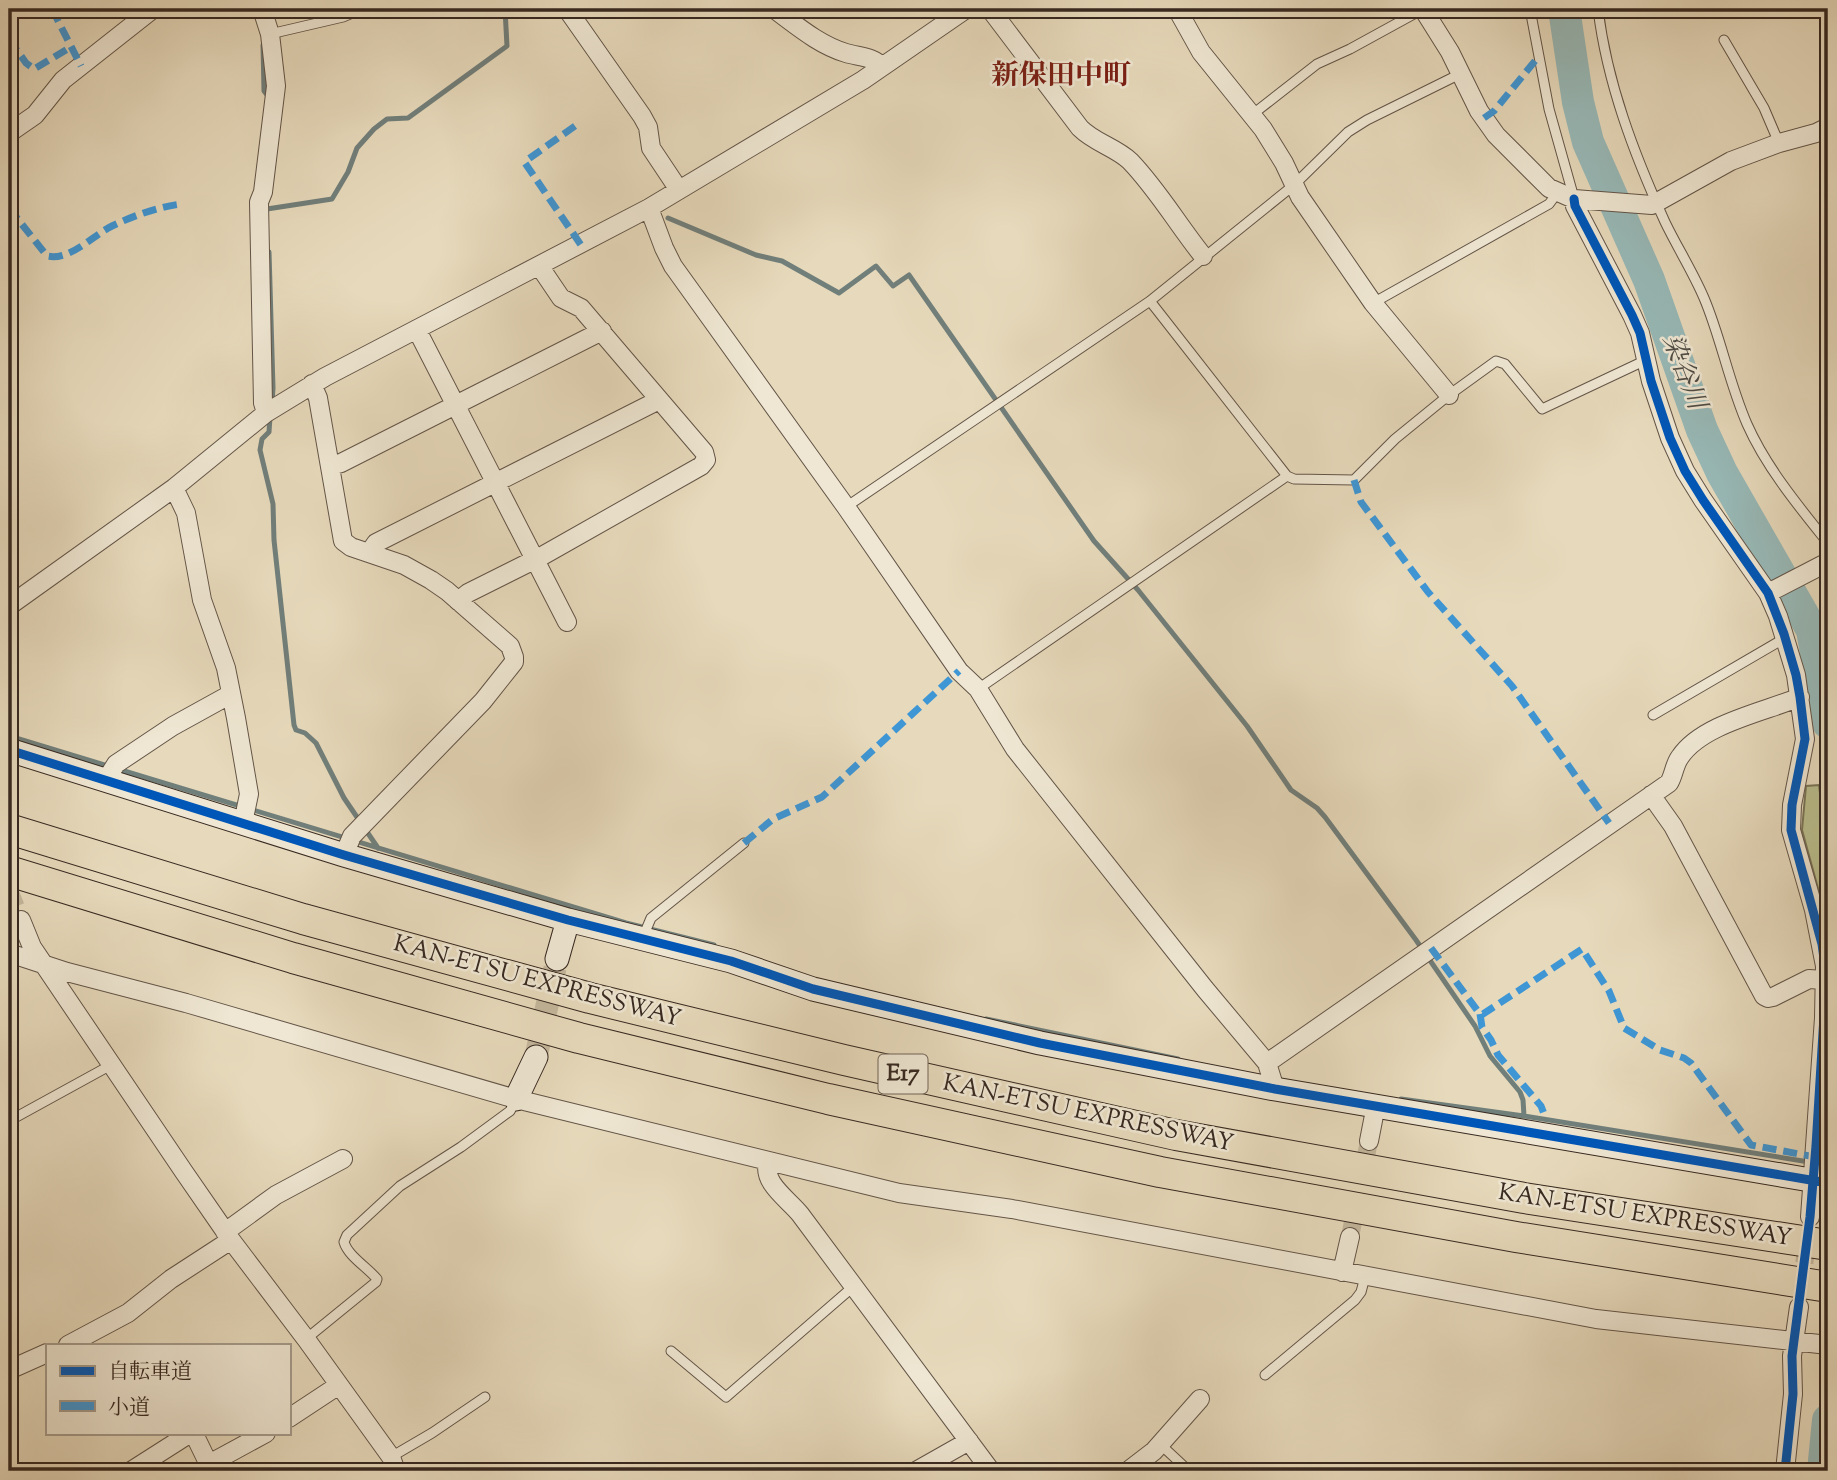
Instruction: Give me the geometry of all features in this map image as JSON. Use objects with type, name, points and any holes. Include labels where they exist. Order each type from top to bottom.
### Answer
[{"type":"highway","name":"KAN-ETSU EXPRESSWAY","points":[[9,829],[303,919],[590,998],[844,1060],[1176,1135],[1524,1198],[1818,1235]]},
{"type":"highway","name":"KAN-ETSU EXPRESSWAY","points":[[9,871],[293,958],[514,1020],[828,1099],[1174,1175],[1813,1293]]},
{"type":"street","points":[[9,133],[35,116],[63,80],[153,9]]},
{"type":"street","points":[[261,9],[271,34],[276,86],[263,192],[259,202],[263,403],[266,413]]},
{"type":"street","points":[[567,9],[642,116],[648,127],[651,148],[679,190]]},
{"type":"street","points":[[774,9],[817,40],[845,53],[870,58],[881,68]]},
{"type":"street","points":[[9,606],[174,488],[266,413],[312,384],[649,208],[881,68],[947,18],[966,9]]},
{"type":"street","points":[[990,9],[1080,128],[1130,162],[1158,193],[1203,256]]},
{"type":"street","points":[[1177,9],[1201,52],[1253,114],[1284,163],[1300,197],[1373,303],[1449,395]]},
{"type":"street","points":[[1423,9],[1450,52],[1479,111],[1500,140],[1549,188],[1566,196],[1647,206],[1711,172],[1779,143],[1828,127]]},
{"type":"street","points":[[1566,196],[1575,206],[1632,314],[1670,438],[1685,471],[1771,591],[1796,675],[1805,739],[1791,804],[1791,830],[1822,944],[1825,980],[1818,1235]]},
{"type":"street","points":[[649,208],[673,266],[846,507],[959,671],[978,689],[1015,749],[1267,1063],[1275,1088]]},
{"type":"street","points":[[458,601],[468,593],[534,560],[705,464],[704,452],[581,308],[561,298],[540,267]]},
{"type":"street","points":[[417,330],[567,622]]},
{"type":"street","points":[[330,466],[341,463],[602,331]]},
{"type":"street","points":[[312,384],[318,398],[341,537],[351,548],[389,559],[416,571],[458,601],[510,646],[514,657],[514,662],[483,701],[352,836],[344,855]]},
{"type":"street","points":[[369,553],[376,543],[659,400]]},
{"type":"street","points":[[174,488],[186,513],[202,600],[226,668],[249,794],[243,823]]},
{"type":"street","points":[[1771,591],[1828,562]]},
{"type":"street","points":[[106,780],[116,764],[173,726],[231,694]]},
{"type":"street","points":[[1267,1063],[1669,782],[1680,757],[1712,731],[1800,698]]},
{"type":"street","points":[[9,750],[344,855],[568,920],[731,961],[813,989],[1013,1037],[1275,1088],[1821,1182]]},
{"type":"street","points":[[1651,795],[1673,826],[1764,996],[1768,999],[1809,979],[1825,980]]},
{"type":"street","points":[[21,920],[32,947],[228,1236],[306,1339],[394,1464]]},
{"type":"street","points":[[557,959],[568,920]]},
{"type":"street","points":[[9,953],[516,1099],[899,1193],[1012,1209],[1595,1319],[1828,1345]]},
{"type":"street","points":[[516,1099],[536,1057]]},
{"type":"street","points":[[1369,1141],[1376,1105]]},
{"type":"street","points":[[70,1344],[128,1313],[228,1236],[276,1195],[343,1158]]},
{"type":"street","points":[[768,1162],[768,1179],[800,1214],[991,1471]]},
{"type":"street","points":[[1342,1272],[1350,1237]]},
{"type":"street","points":[[1785,1471],[1793,1394],[1792,1356],[1813,1293]]},
{"type":"street","points":[[9,1370],[46,1353]]},
{"type":"street","points":[[290,1417],[339,1385]]},
{"type":"street","points":[[1128,1471],[1160,1444],[1200,1399]]},
{"type":"street","points":[[131,1471],[189,1434],[196,1438],[210,1468],[264,1434]]},
{"type":"street","points":[[916,1471],[969,1441]]},
{"type":"lane","points":[[271,34],[343,17],[362,9]]},
{"type":"lane","points":[[1253,114],[1317,64],[1423,9]]},
{"type":"lane","points":[[1373,303],[1566,196],[1530,9]]},
{"type":"lane","points":[[1598,9],[1603,49],[1624,119],[1646,180],[1705,300],[1724,364],[1748,426],[1774,471],[1828,543]]},
{"type":"lane","points":[[1724,40],[1763,108],[1779,143]]},
{"type":"lane","points":[[846,507],[1150,301],[1294,185],[1348,132],[1460,74]]},
{"type":"lane","points":[[1150,301],[1287,476],[1294,479],[1354,480],[1389,444],[1496,361],[1501,361],[1542,409],[1646,359]]},
{"type":"lane","points":[[978,689],[1287,476]]},
{"type":"lane","points":[[1653,715],[1785,638]]},
{"type":"lane","points":[[643,937],[650,918],[744,843]]},
{"type":"lane","points":[[9,1121],[111,1065]]},
{"type":"lane","points":[[306,1339],[376,1282],[377,1279],[370,1271],[345,1247],[347,1235],[400,1186],[461,1147],[510,1111],[516,1099]]},
{"type":"lane","points":[[1265,1375],[1355,1300],[1361,1292],[1365,1277]]},
{"type":"lane","points":[[671,1351],[726,1397],[854,1286]]},
{"type":"lane","points":[[394,1464],[432,1433],[485,1397]]},
{"type":"lane","points":[[1160,1444],[1189,1471]]},
{"type":"green space","points":[[1819,785],[1828,862],[1828,890],[1819,892],[1802,830],[1806,786]]},
{"type":"waterway","points":[[267,209],[332,199],[348,172],[357,148],[374,129],[387,119],[408,118],[507,46],[505,9]]},
{"type":"waterway","name":"染谷川","points":[[1564,9],[1578,102],[1588,142],[1649,280],[1702,430],[1722,473],[1812,630],[1828,723]]},
{"type":"waterway","points":[[263,45],[264,91],[271,100]]},
{"type":"waterway","points":[[668,218],[756,255],[782,261],[839,293],[876,266],[893,286],[909,275],[1094,541],[1138,590],[1247,726],[1291,790],[1325,817],[1416,940],[1475,1026],[1490,1056],[1520,1092],[1524,1116]]},
{"type":"waterway","points":[[269,252],[272,403]]},
{"type":"waterway","points":[[270,417],[269,432],[262,439],[260,450],[273,504],[274,540],[294,725],[296,730],[305,733],[316,743],[344,798],[378,848]]},
{"type":"waterway","points":[[9,736],[626,923],[714,945]]},
{"type":"waterway","points":[[986,1019],[1178,1059]]},
{"type":"waterway","points":[[1401,1099],[1828,1165]]},
{"type":"waterway","name":"染谷川","points":[[1823,1471],[1828,1420]]},
{"type":"tunnel","points":[[9,890],[21,920]]},
{"type":"tunnel","points":[[536,1057],[557,959]]},
{"type":"tunnel","points":[[1350,1237],[1369,1141]]},
{"type":"tunnel","points":[[1801,1290],[1808,1234]]},
{"type":"marked path","points":[[52,9],[81,66]]},
{"type":"marked path","points":[[9,39],[26,63],[34,69],[71,47]]},
{"type":"marked path","points":[[1484,118],[1494,111],[1539,56]]},
{"type":"marked path","points":[[575,126],[525,163],[581,245]]},
{"type":"marked path","points":[[9,208],[47,256],[56,257],[81,247],[104,230],[128,219],[181,204]]},
{"type":"marked path","points":[[1354,480],[1361,502],[1428,592],[1512,686],[1609,823]]},
{"type":"marked path","points":[[744,843],[773,819],[822,797],[959,671]]},
{"type":"marked path","points":[[1431,948],[1480,1014],[1582,949],[1609,991],[1624,1028],[1660,1050],[1691,1063],[1751,1145],[1815,1157]]},
{"type":"marked path","points":[[1480,1014],[1482,1027],[1498,1055],[1541,1106],[1544,1114]]},
{"type":"cycle path","points":[[1574,199],[1575,206],[1640,333],[1651,381],[1670,438],[1685,471],[1768,593],[1784,634],[1800,697],[1805,739],[1792,805],[1791,830],[1822,944],[1825,1000],[1810,1217],[1792,1356],[1793,1394],[1785,1471]]},
{"type":"cycle path","points":[[9,750],[344,855],[568,920],[731,961],[813,989],[1040,1043],[1275,1089],[1828,1183]]},
{"type":"district","name":"新保田中町","points":[[1061,77]]}]
